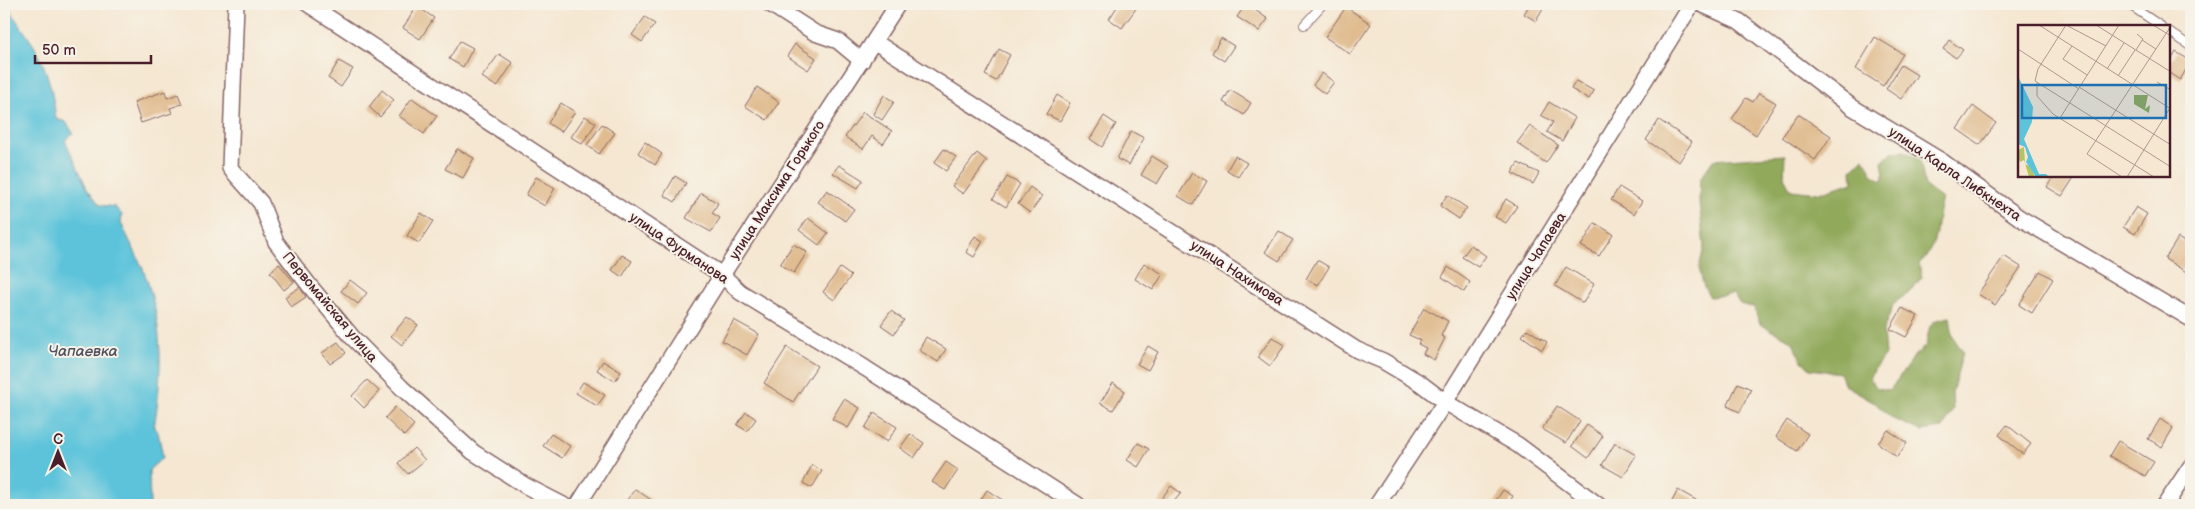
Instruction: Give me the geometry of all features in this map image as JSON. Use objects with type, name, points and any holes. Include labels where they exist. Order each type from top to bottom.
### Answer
[{"type":"street","name":"Первомайская улица","points":[[236,4],[230,168],[261,204],[276,242],[353,338],[425,411],[473,452],[526,486],[563,505]]},
{"type":"street","name":"улица Фурманова","points":[[308,4],[722,275],[740,292],[865,368],[1078,505]]},
{"type":"street","points":[[770,4],[815,33],[838,41],[862,61]]},
{"type":"street","name":"улица Максима Горького","points":[[578,505],[722,275],[898,4]]},
{"type":"street","name":"улица Чапаева","points":[[1376,505],[1445,402],[1692,4]]},
{"type":"street","name":"улица Карла Либкнехта","points":[[1701,4],[1739,21],[1852,107],[1942,162],[2020,218],[2191,319]]},
{"type":"street","name":"улица Нахимова","points":[[875,42],[1357,350],[1383,361],[1413,378],[1445,402],[1518,445],[1598,505]]},
{"type":"street","points":[[2165,505],[2191,466]]},
{"type":"lane","points":[[1304,25],[1322,4]]},
{"type":"lane","points":[[2128,4],[2160,25]]},
{"type":"lane","points":[[2170,33],[2191,47]]},
{"type":"green space","points":[[1905,151],[1920,160],[1925,186],[1942,199],[1934,241],[1919,264],[1922,277],[1909,293],[1894,303],[1883,331],[1885,355],[1875,368],[1870,379],[1877,388],[1890,390],[1915,355],[1926,346],[1929,329],[1933,322],[1950,317],[1953,337],[1963,352],[1952,393],[1953,410],[1943,428],[1921,431],[1893,419],[1873,401],[1845,385],[1840,373],[1810,369],[1802,361],[1793,342],[1760,324],[1754,308],[1740,304],[1733,294],[1710,297],[1704,287],[1699,268],[1704,247],[1699,202],[1700,179],[1713,160],[1785,155],[1784,177],[1791,190],[1819,193],[1853,182],[1852,170],[1864,158],[1873,175],[1882,180],[1884,174],[1882,162],[1892,152]]},
{"type":"water","name":"Чапаевка","points":[[4,4],[7,4],[39,55],[51,91],[56,119],[66,122],[73,133],[65,140],[87,188],[100,205],[115,207],[122,215],[121,223],[148,283],[157,320],[160,355],[159,391],[154,428],[158,432],[163,457],[149,470],[150,505],[4,505]]},
{"type":"building","points":[[1119,4],[1133,4],[1137,7],[1122,28],[1109,19]]},
{"type":"building","points":[[1246,4],[1268,19],[1259,31],[1237,17]]},
{"type":"building","points":[[1530,4],[1546,4],[1536,21],[1524,14]]},
{"type":"building","points":[[417,6],[434,18],[420,39],[403,28]]},
{"type":"building","points":[[1346,7],[1371,24],[1350,54],[1325,37]]},
{"type":"building","points":[[645,17],[655,24],[642,42],[632,35]]},
{"type":"building","points":[[1875,37],[1903,54],[1883,86],[1856,69]]},
{"type":"building","points":[[1221,38],[1234,46],[1224,61],[1212,53]]},
{"type":"building","points":[[1949,40],[1963,50],[1956,58],[1943,49]]},
{"type":"building","points":[[460,41],[473,48],[463,67],[449,59]]},
{"type":"building","points":[[795,44],[816,58],[808,70],[787,56]]},
{"type":"building","points":[[999,49],[1010,55],[996,81],[985,75]]},
{"type":"building","points":[[2176,52],[2191,61],[2180,80],[2170,74],[2170,62]]},
{"type":"building","points":[[499,54],[513,63],[497,87],[482,77]]},
{"type":"building","points":[[339,61],[353,69],[341,87],[328,78]]},
{"type":"building","points":[[1901,65],[1917,75],[1901,99],[1886,89]]},
{"type":"building","points":[[1322,73],[1334,82],[1325,94],[1313,85]]},
{"type":"building","points":[[1576,81],[1594,91],[1589,99],[1571,89]]},
{"type":"building","points":[[757,87],[779,102],[767,120],[745,106]]},
{"type":"building","points":[[382,90],[394,100],[380,117],[369,107]]},
{"type":"building","points":[[1230,90],[1251,103],[1244,115],[1223,102]]},
{"type":"building","points":[[165,91],[167,98],[178,94],[182,104],[170,108],[172,113],[141,123],[134,102]]},
{"type":"building","points":[[1759,93],[1776,103],[1756,135],[1732,119],[1746,98],[1753,102]]},
{"type":"building","points":[[884,95],[894,102],[882,120],[873,114]]},
{"type":"building","points":[[1057,95],[1070,103],[1060,121],[1046,114]]},
{"type":"building","points":[[412,98],[437,116],[424,134],[399,116]]},
{"type":"building","points":[[1549,102],[1575,118],[1562,141],[1547,132],[1553,122],[1541,115]]},
{"type":"building","points":[[561,103],[575,112],[561,132],[548,123]]},
{"type":"building","points":[[1973,106],[1996,123],[1980,145],[1957,129]]},
{"type":"building","points":[[863,112],[892,131],[883,144],[872,136],[863,149],[845,137]]},
{"type":"building","points":[[1798,114],[1831,136],[1815,160],[1782,137]]},
{"type":"building","points":[[585,116],[596,123],[582,144],[571,137]]},
{"type":"building","points":[[1104,116],[1116,124],[1102,147],[1090,139]]},
{"type":"building","points":[[1659,120],[1692,142],[1679,162],[1646,140]]},
{"type":"building","points":[[602,124],[615,133],[599,154],[587,145]]},
{"type":"building","points":[[1530,126],[1558,145],[1546,163],[1517,143]]},
{"type":"building","points":[[1131,131],[1144,138],[1129,165],[1117,159]]},
{"type":"building","points":[[645,142],[662,154],[655,165],[638,153]]},
{"type":"building","points":[[457,149],[474,158],[463,178],[445,169]]},
{"type":"building","points":[[944,149],[956,157],[946,171],[934,163]]},
{"type":"building","points":[[977,153],[987,161],[963,194],[952,186]]},
{"type":"building","points":[[1152,156],[1168,166],[1157,184],[1141,175]]},
{"type":"building","points":[[1235,156],[1247,163],[1238,177],[1227,170]]},
{"type":"building","points":[[1518,163],[1539,173],[1533,184],[1512,173]]},
{"type":"building","points":[[839,165],[863,180],[858,188],[833,173]]},
{"type":"building","points":[[1192,173],[1207,181],[1193,205],[1178,196]]},
{"type":"building","points":[[675,176],[686,183],[675,202],[664,195]]},
{"type":"building","points":[[536,177],[555,188],[545,206],[526,195]]},
{"type":"building","points":[[1007,177],[1020,184],[1006,207],[993,199]]},
{"type":"building","points":[[2053,178],[2074,178],[2062,196],[2047,187]]},
{"type":"building","points":[[1030,187],[1042,196],[1030,213],[1018,204]]},
{"type":"building","points":[[1619,187],[1642,201],[1634,214],[1611,200]]},
{"type":"building","points":[[827,190],[854,209],[845,221],[818,202]]},
{"type":"building","points":[[701,193],[718,203],[712,213],[720,218],[711,232],[686,218]]},
{"type":"building","points":[[1447,195],[1467,208],[1459,219],[1440,206]]},
{"type":"building","points":[[1506,199],[1517,206],[1506,223],[1495,217]]},
{"type":"building","points":[[2136,207],[2147,214],[2135,234],[2123,227]]},
{"type":"building","points":[[421,213],[433,221],[419,243],[407,236]]},
{"type":"building","points":[[808,218],[828,233],[819,245],[799,230]]},
{"type":"building","points":[[1595,223],[1613,234],[1599,256],[1581,246]]},
{"type":"building","points":[[1279,231],[1293,240],[1279,261],[1265,252]]},
{"type":"building","points":[[975,236],[983,241],[974,257],[966,252]]},
{"type":"building","points":[[2178,238],[2191,246],[2191,268],[2188,273],[2165,259]]},
{"type":"building","points":[[793,244],[807,252],[794,273],[780,265]]},
{"type":"building","points":[[1471,245],[1486,256],[1478,267],[1462,257]]},
{"type":"building","points":[[622,255],[632,261],[622,277],[612,270]]},
{"type":"building","points":[[2004,256],[2021,267],[1995,305],[1978,294]]},
{"type":"building","points":[[1317,260],[1329,267],[1318,285],[1306,279]]},
{"type":"building","points":[[1144,263],[1163,274],[1153,290],[1135,279]]},
{"type":"building","points":[[279,264],[294,282],[284,290],[270,272]]},
{"type":"building","points":[[1448,267],[1470,282],[1464,292],[1442,277]]},
{"type":"building","points":[[1566,267],[1594,284],[1583,303],[1555,286]]},
{"type":"building","points":[[840,268],[851,276],[834,300],[823,292]]},
{"type":"building","points":[[2040,271],[2053,279],[2032,313],[2019,305]]},
{"type":"building","points":[[350,280],[367,293],[358,304],[341,291]]},
{"type":"building","points":[[300,287],[306,297],[291,307],[285,297]]},
{"type":"building","points":[[1424,308],[1448,321],[1441,336],[1445,338],[1434,360],[1423,354],[1426,348],[1418,344],[1420,340],[1409,335]]},
{"type":"building","points":[[1902,308],[1918,316],[1906,337],[1890,329]]},
{"type":"building","points":[[891,311],[904,320],[894,334],[881,325]]},
{"type":"building","points":[[407,317],[418,325],[402,345],[391,336]]},
{"type":"building","points":[[734,320],[759,334],[747,355],[722,341]]},
{"type":"building","points":[[1527,329],[1547,342],[1542,350],[1522,336]]},
{"type":"building","points":[[926,337],[946,349],[938,362],[919,350]]},
{"type":"building","points":[[1272,337],[1285,345],[1270,366],[1258,357]]},
{"type":"building","points":[[338,342],[346,353],[330,364],[322,353]]},
{"type":"building","points":[[1148,346],[1158,352],[1148,370],[1137,364]]},
{"type":"building","points":[[787,347],[817,366],[793,402],[764,383]]},
{"type":"building","points":[[603,361],[621,372],[615,381],[597,370]]},
{"type":"building","points":[[367,380],[379,391],[364,408],[352,396]]},
{"type":"building","points":[[583,382],[605,395],[597,406],[576,393]]},
{"type":"building","points":[[1113,383],[1125,391],[1113,410],[1100,403]]},
{"type":"building","points":[[1738,383],[1751,389],[1740,412],[1727,406]]},
{"type":"building","points":[[844,399],[860,408],[848,428],[832,419]]},
{"type":"building","points":[[1557,406],[1580,421],[1566,443],[1542,429]]},
{"type":"building","points":[[395,407],[414,425],[404,436],[385,418]]},
{"type":"building","points":[[746,412],[756,419],[747,431],[737,425]]},
{"type":"building","points":[[874,413],[897,427],[887,442],[865,428]]},
{"type":"building","points":[[2160,419],[2173,428],[2162,447],[2148,439]]},
{"type":"building","points":[[1787,420],[1808,434],[1797,451],[1776,437]]},
{"type":"building","points":[[1587,425],[1603,436],[1588,458],[1572,446]]},
{"type":"building","points":[[2007,425],[2031,444],[2023,454],[1999,435]]},
{"type":"building","points":[[1888,430],[1907,443],[1897,457],[1878,443]]},
{"type":"building","points":[[551,434],[570,446],[562,458],[543,446]]},
{"type":"building","points":[[910,434],[924,443],[914,458],[900,448]]},
{"type":"building","points":[[2118,441],[2154,462],[2145,476],[2109,456]]},
{"type":"building","points":[[1138,443],[1149,449],[1138,467],[1127,460]]},
{"type":"building","points":[[1615,443],[1636,455],[1623,477],[1602,465]]},
{"type":"building","points":[[414,448],[425,460],[408,474],[398,463]]},
{"type":"building","points":[[946,462],[958,470],[945,490],[932,482]]},
{"type":"building","points":[[812,465],[822,471],[812,488],[803,483]]},
{"type":"building","points":[[1171,486],[1181,493],[1171,505],[1160,505],[1158,503]]},
{"type":"building","points":[[635,489],[653,501],[650,505],[624,504]]},
{"type":"building","points":[[987,490],[1004,501],[1001,505],[986,505],[980,501]]},
{"type":"building","points":[[1503,490],[1513,496],[1508,505],[1493,505]]},
{"type":"building","points":[[1678,490],[1696,500],[1693,505],[1670,505]]}]
